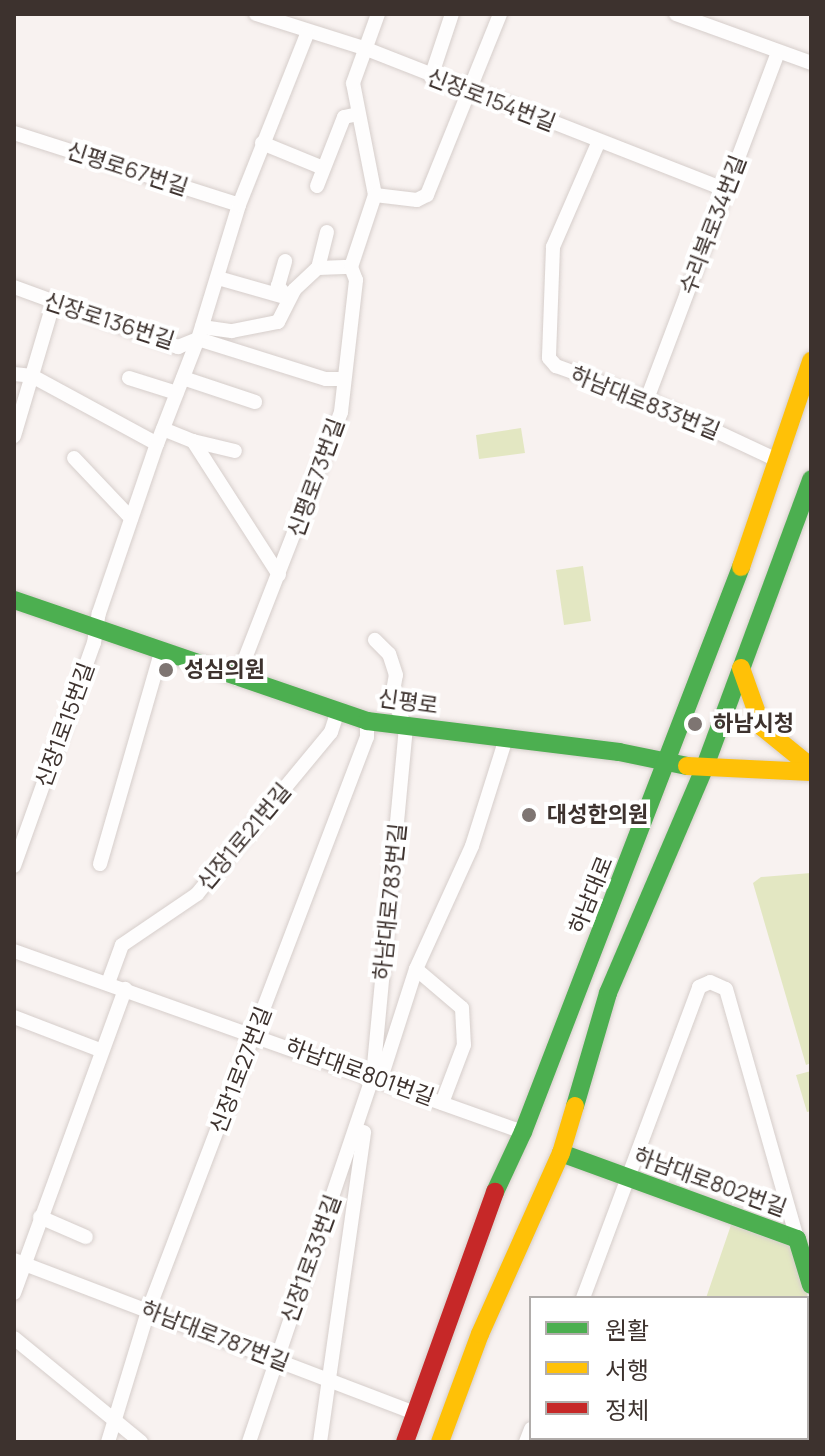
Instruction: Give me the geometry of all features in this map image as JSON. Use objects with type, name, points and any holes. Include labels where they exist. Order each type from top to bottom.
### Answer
[{"type":"main road","name":"하남대로","points":[[405,1442],[493,1195],[523,1132],[670,762],[811,361]]},
{"type":"main road","points":[[440,1442],[480,1334],[561,1153],[608,993],[704,769],[811,479]]},
{"type":"main road","name":"신평로","points":[[14,600],[237,679],[367,721],[506,738],[704,769],[811,770]]},
{"type":"main road","points":[[741,668],[762,727],[811,770]]},
{"type":"main road","name":"하남대로802번길","points":[[561,1153],[797,1239],[811,1285]]},
{"type":"street","name":"신장로154번길","points":[[256,14],[307,34],[316,30],[472,94],[726,190]]},
{"type":"street","points":[[378,14],[353,83],[358,114],[375,195],[417,200],[427,195],[472,94],[500,14]]},
{"type":"street","points":[[431,77],[452,14]]},
{"type":"street","points":[[676,14],[811,63]]},
{"type":"street","points":[[95,627],[157,444],[200,333],[239,205],[307,34]]},
{"type":"street","name":"수리북로34번길","points":[[647,399],[778,52]]},
{"type":"street","points":[[317,186],[344,117],[358,114]]},
{"type":"street","name":"신평로67번길","points":[[14,133],[239,205]]},
{"type":"street","name":"하남대로833번길","points":[[599,141],[553,247],[549,358],[556,366],[647,399],[775,459]]},
{"type":"street","points":[[262,143],[323,168]]},
{"type":"street","name":"신평로73번길","points":[[237,679],[321,474],[341,412],[356,280],[351,267],[375,195]]},
{"type":"street","points":[[200,333],[262,328],[278,322],[288,298],[318,268],[327,232]]},
{"type":"street","points":[[285,261],[278,286],[288,298]]},
{"type":"street","points":[[318,268],[351,267]]},
{"type":"street","points":[[218,278],[288,298]]},
{"type":"street","name":"신장로136번길","points":[[14,287],[53,304],[178,347],[200,333],[326,379],[344,379]]},
{"type":"street","points":[[14,436],[53,304]]},
{"type":"street","points":[[14,374],[32,376],[157,444]]},
{"type":"street","points":[[129,378],[177,393]]},
{"type":"street","points":[[183,378],[255,402]]},
{"type":"street","points":[[163,429],[193,441],[235,451]]},
{"type":"street","points":[[193,441],[279,575]]},
{"type":"street","points":[[74,458],[131,518]]},
{"type":"street","name":"신장1로15번길","points":[[14,866],[94,643],[95,627]]},
{"type":"street","points":[[375,640],[389,654],[396,675],[392,697],[406,728]]},
{"type":"street","points":[[100,864],[161,652]]},
{"type":"street","name":"신장1로21번길","points":[[108,983],[122,945],[197,894],[331,732],[338,711]]},
{"type":"street","name":"신장1로27번길","points":[[108,1442],[148,1311],[367,737],[367,721]]},
{"type":"street","name":"하남대로783번길","points":[[377,1077],[406,728]]},
{"type":"street","name":"신장1로33번길","points":[[249,1442],[275,1359],[416,969],[472,846],[506,738]]},
{"type":"street","name":"하남대로801번길","points":[[14,951],[377,1077],[523,1132]]},
{"type":"street","points":[[416,969],[462,1008],[464,1045],[442,1103]]},
{"type":"street","points":[[584,1296],[699,987],[710,982],[726,989],[797,1239]]},
{"type":"street","points":[[14,1293],[20,1262],[40,1217],[125,989]]},
{"type":"street","points":[[14,1017],[100,1050]]},
{"type":"street","points":[[320,1442],[363,1116]]},
{"type":"street","points":[[40,1217],[86,1237]]},
{"type":"street","name":"하남대로787번길","points":[[20,1262],[415,1413]]},
{"type":"street","points":[[14,1338],[141,1442]]},
{"type":"green space","points":[[521,428],[525,453],[479,459],[476,435]]},
{"type":"green space","points":[[583,566],[591,621],[564,625],[556,570]]},
{"type":"green space","points":[[811,873],[811,1063],[806,1065],[753,883],[761,877]]},
{"type":"green space","points":[[811,1071],[811,1111],[807,1112],[796,1075]]},
{"type":"green space","points":[[731,1225],[793,1247],[807,1296],[707,1296]]},
{"type":"green space","points":[[809,1301],[811,1308],[811,1346],[809,1322]]},
{"type":"traffic: fast","points":[[575,1106],[608,993],[704,769],[811,479]]},
{"type":"traffic: fast","points":[[495,1192],[523,1132],[741,567]]},
{"type":"traffic: fast","points":[[14,600],[367,721],[619,752],[687,766]]},
{"type":"traffic: fast","points":[[561,1153],[797,1239],[811,1285]]},
{"type":"traffic: slow","points":[[741,567],[811,361]]},
{"type":"traffic: slow","points":[[741,668],[762,727],[811,767]]},
{"type":"traffic: slow","points":[[687,766],[811,772]]},
{"type":"traffic: slow","points":[[440,1442],[480,1334],[561,1153],[575,1106]]},
{"type":"traffic: jam","points":[[405,1442],[495,1192]]},
{"type":"place","name":"성심의원","points":[[166,670]]},
{"type":"place","name":"하남시청","points":[[695,724]]},
{"type":"place","name":"대성한의원","points":[[529,815]]}]
